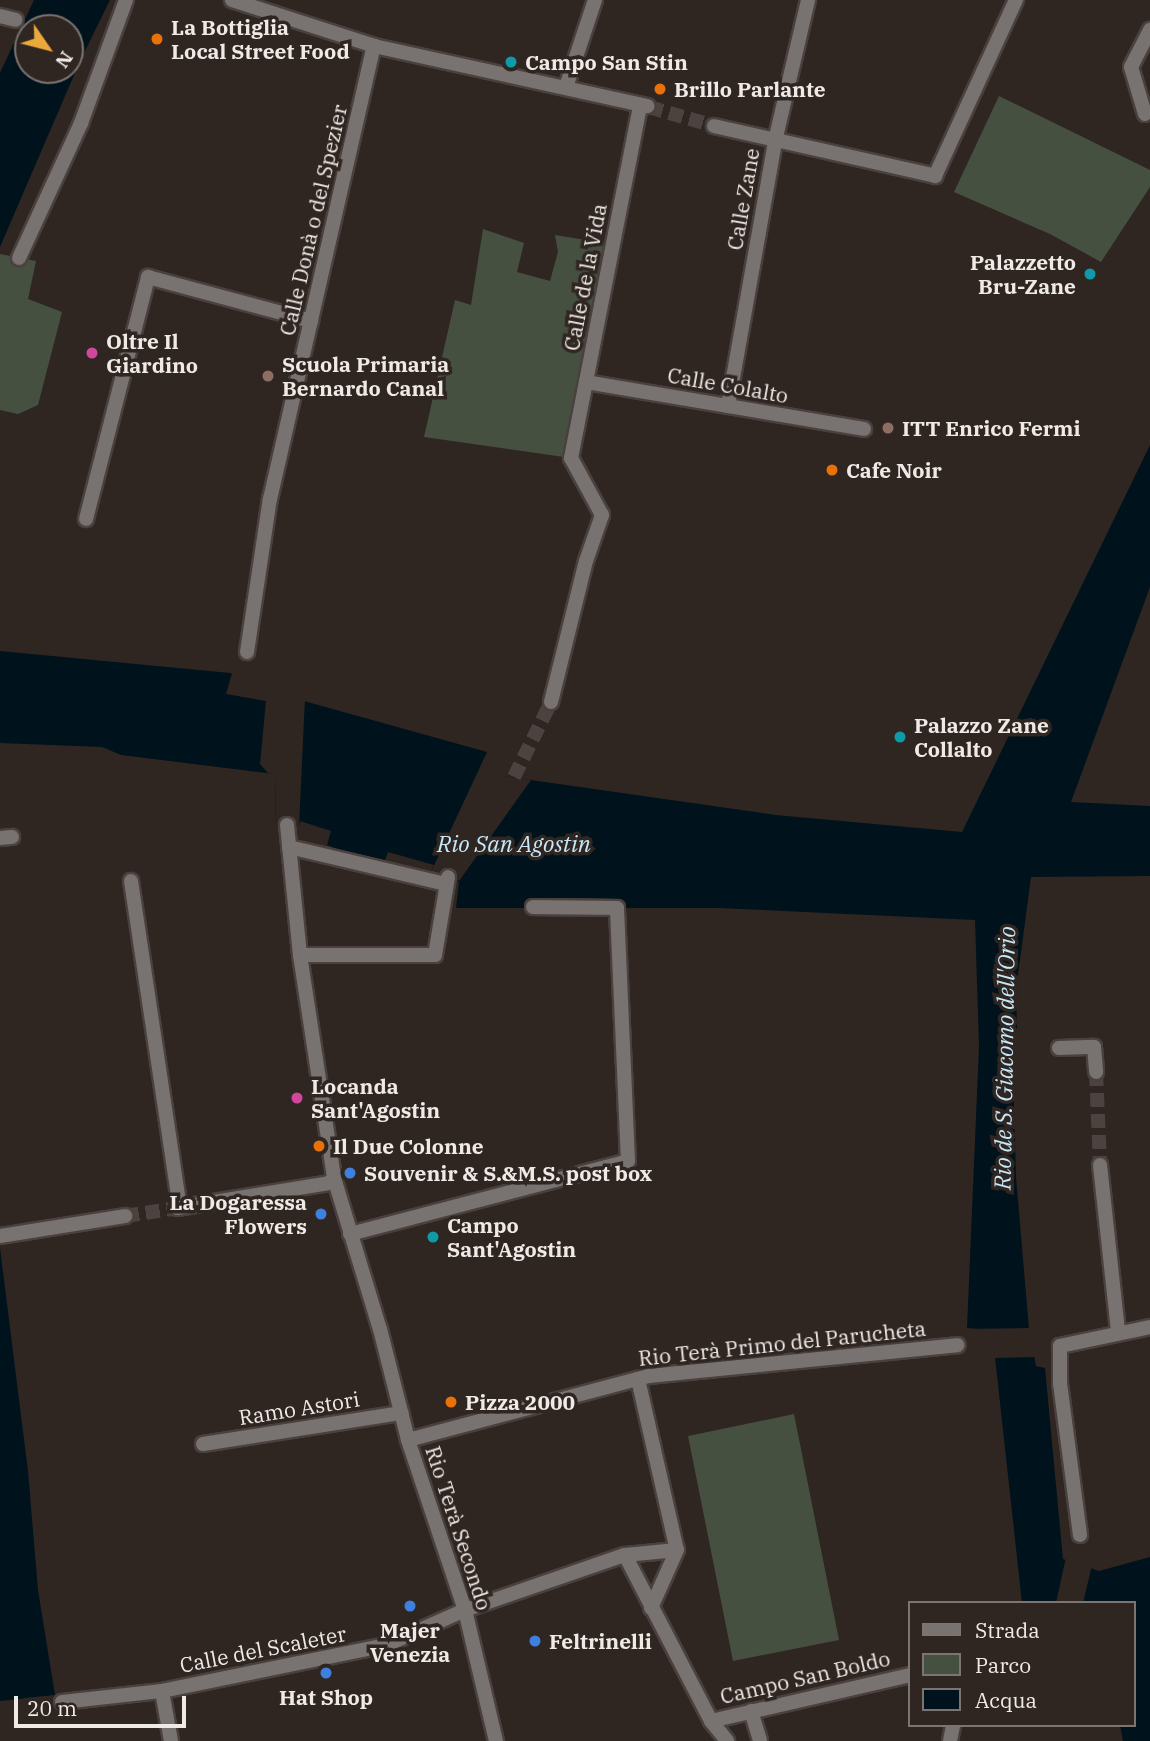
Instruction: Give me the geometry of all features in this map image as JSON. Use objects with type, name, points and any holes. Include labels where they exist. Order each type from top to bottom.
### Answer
[{"type":"street","points":[[19,258],[81,122],[126,0]]},
{"type":"street","points":[[232,0],[374,46],[566,87],[595,0]]},
{"type":"street","name":"Calle Zane","points":[[728,406],[775,141],[808,0]]},
{"type":"street","points":[[714,126],[935,176],[1016,0]]},
{"type":"street","points":[[1145,114],[1131,67],[1150,30]]},
{"type":"street","name":"Calle Donà o del Spezier","points":[[247,652],[270,499],[374,46]]},
{"type":"street","name":"Calle de la Vida","points":[[551,702],[586,561],[601,515],[571,458],[639,104],[566,87]]},
{"type":"street","points":[[86,519],[148,277],[311,321]]},
{"type":"street","name":"Calle Colalto","points":[[586,382],[864,429]]},
{"type":"street","points":[[287,825],[300,955],[334,1178],[350,1234],[628,1161],[617,908],[533,907]]},
{"type":"street","points":[[289,847],[447,880],[435,956],[300,955]]},
{"type":"street","points":[[131,881],[178,1207],[329,1183],[334,1178]]},
{"type":"street","points":[[1059,1048],[1094,1047],[1096,1072]]},
{"type":"street","points":[[1100,1165],[1118,1332]]},
{"type":"street","points":[[0,1236],[125,1216]]},
{"type":"street","name":"Rio Terà Secondo","points":[[350,1234],[380,1329],[408,1440],[464,1610],[496,1741]]},
{"type":"street","points":[[1080,1535],[1060,1384],[1060,1346],[1150,1327]]},
{"type":"street","name":"Rio Terà Primo del Parucheta","points":[[408,1440],[638,1380],[957,1345]]},
{"type":"street","points":[[638,1380],[677,1550],[652,1608]]},
{"type":"street","name":"Ramo Astori","points":[[204,1444],[401,1413]]},
{"type":"street","name":"Calle del Scaleter","points":[[62,1702],[162,1691],[386,1645],[464,1610],[623,1556],[677,1550]]},
{"type":"street","name":"Campo San Boldo","points":[[623,1556],[711,1721],[908,1675]]},
{"type":"street","points":[[162,1691],[171,1741]]},
{"type":"street","points":[[751,1711],[760,1741]]},
{"type":"street","points":[[711,1721],[727,1741]]},
{"type":"green space","points":[[999,96],[1150,170],[1150,187],[1101,262],[1050,234],[954,192]]},
{"type":"green space","points":[[483,229],[524,243],[517,272],[550,281],[558,252],[555,235],[604,243],[564,457],[424,437],[455,300],[471,305]]},
{"type":"green space","points":[[0,254],[36,261],[28,299],[62,312],[38,405],[18,414],[0,410]]},
{"type":"green space","points":[[794,1414],[839,1640],[733,1661],[688,1436]]},
{"type":"water","points":[[34,0],[110,0],[84,53],[84,14],[27,14]]},
{"type":"water","points":[[14,43],[14,84],[70,84],[0,247],[0,73]]},
{"type":"water","name":"Rio San Agostin","points":[[1150,445],[1150,587],[1071,802],[1150,806],[1150,876],[1031,877],[1016,990],[1017,1028],[1012,1037],[1016,1177],[1029,1329],[1036,1366],[1045,1368],[1063,1559],[1099,1571],[1150,1557],[1150,1741],[1123,1741],[1120,1727],[1136,1727],[1136,1601],[1022,1601],[992,1330],[967,1328],[979,1046],[975,920],[719,908],[456,908],[459,882],[431,872],[434,865],[388,852],[383,866],[327,845],[331,831],[300,821],[299,826],[276,826],[275,774],[121,755],[102,747],[0,743],[0,651],[230,673],[304,701],[487,752],[503,776],[776,815],[962,832]]},
{"type":"water","points":[[0,1248],[28,1471],[38,1590],[55,1695],[24,1698],[15,1741],[0,1741]]},
{"type":"pier","points":[[233,670],[305,698],[299,826],[276,826],[275,774],[268,773],[260,764],[266,701],[226,694]]},
{"type":"pier","points":[[487,752],[492,753],[504,771],[503,776],[531,780],[459,881],[431,872]]},
{"type":"pier","points":[[1032,1328],[1038,1357],[991,1358],[989,1333],[964,1329]]},
{"type":"pier","points":[[1066,1557],[1092,1565],[1083,1601],[1056,1601]]},
{"type":"pier","points":[[58,1695],[56,1699],[27,1702],[18,1741],[0,1741],[0,1701]]},
{"type":"tunnel","points":[[649,107],[714,126]]},
{"type":"tunnel","points":[[514,777],[551,702]]},
{"type":"tunnel","points":[[1096,1072],[1100,1165]]},
{"type":"tunnel","points":[[125,1216],[177,1208]]},
{"type":"place","name":"La Bottiglia Local Street Food","points":[[157,39]]},
{"type":"place","name":"Campo San Stin","points":[[511,62]]},
{"type":"place","name":"Brillo Parlante","points":[[660,89]]},
{"type":"place","name":"Palazzetto Bru-Zane","points":[[1090,274]]},
{"type":"place","name":"Oltre Il Giardino","points":[[92,353]]},
{"type":"place","name":"Scuola Primaria Bernardo Canal","points":[[268,376]]},
{"type":"place","name":"ITT Enrico Fermi","points":[[888,428]]},
{"type":"place","name":"Cafe Noir","points":[[832,470]]},
{"type":"place","name":"Palazzo Zane Collalto","points":[[900,737]]},
{"type":"place","name":"Locanda Sant'Agostin","points":[[297,1098]]},
{"type":"place","name":"Il Due Colonne","points":[[319,1146]]},
{"type":"place","name":"Souvenir & S.&M.S. post box","points":[[350,1173]]},
{"type":"place","name":"La Dogaressa Flowers","points":[[321,1214]]},
{"type":"place","name":"Campo Sant'Agostin","points":[[433,1237]]},
{"type":"place","name":"Pizza 2000","points":[[451,1402]]},
{"type":"place","name":"Majer Venezia","points":[[410,1606]]},
{"type":"place","name":"Feltrinelli","points":[[535,1641]]},
{"type":"place","name":"Hat Shop","points":[[326,1673]]},
{"type":"water label","name":"Rio de S. Giacomo dell'Orio","points":[[1004,1058]]}]
